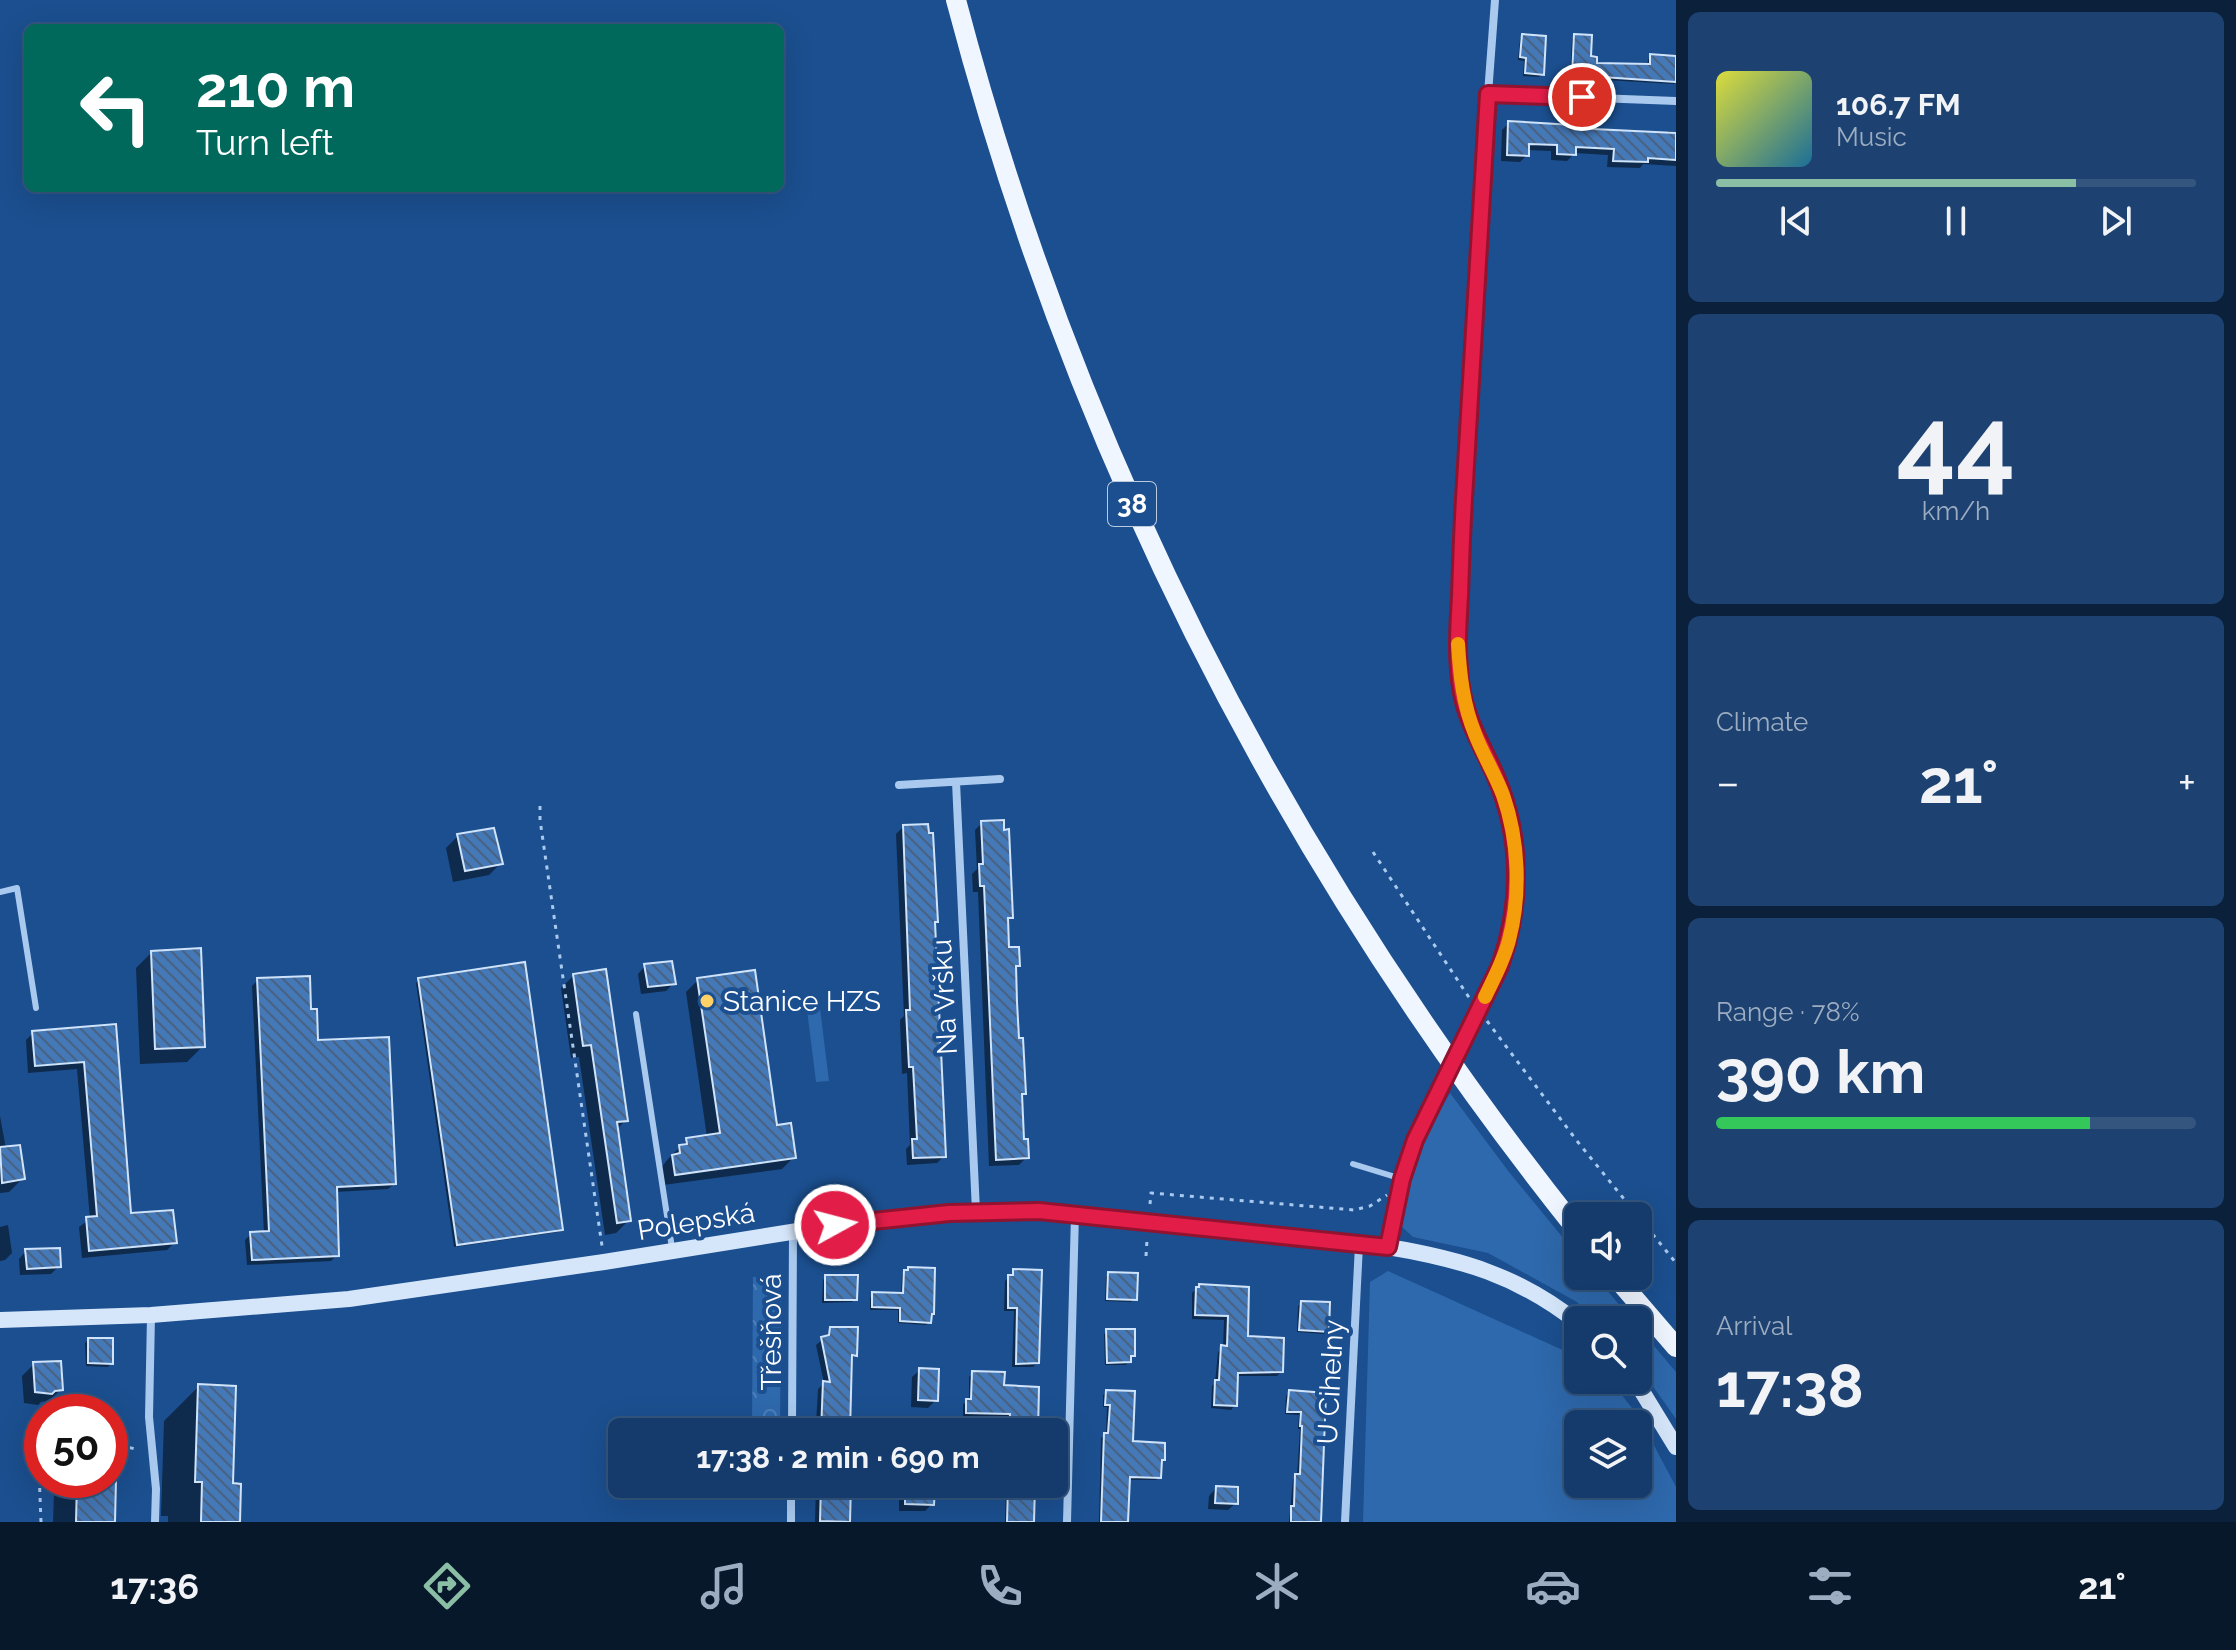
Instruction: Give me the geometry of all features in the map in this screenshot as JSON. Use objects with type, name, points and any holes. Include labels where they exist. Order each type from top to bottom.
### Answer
[{"type":"main road","name":"38","points":[[956,0],[1004,169],[1067,347],[1153,552],[1214,675],[1277,791],[1388,972],[1484,1110],[1564,1213]]},
{"type":"main road","name":"Polepská","points":[[0,1320],[151,1315],[349,1299],[835,1225],[976,1211],[1075,1214],[1436,1254],[1492,1272],[1564,1313]]},
{"type":"main road","points":[[1627,1290],[1676,1347]]},
{"type":"main road","points":[[1644,1394],[1676,1447]]},
{"type":"street","points":[[1495,0],[1488,94],[1676,101]]},
{"type":"street","points":[[899,785],[1000,779]]},
{"type":"street","name":"Na Vršku","points":[[956,782],[976,1211]]},
{"type":"street","points":[[1067,1522],[1075,1214]]},
{"type":"street","name":"Třešňová","points":[[792,1418],[793,1233]]},
{"type":"street","name":"U Cihelny","points":[[1345,1522],[1359,1244]]},
{"type":"street","points":[[151,1315],[149,1417],[156,1489],[155,1522]]},
{"type":"street","points":[[791,1498],[791,1522]]},
{"type":"lane","points":[[1388,1247],[1402,1179],[1415,1140],[1500,966],[1509,940],[1516,883],[1515,846],[1503,797],[1466,712],[1460,681],[1458,636],[1488,94]]},
{"type":"lane","points":[[0,892],[17,888],[36,1008]]},
{"type":"lane","points":[[636,1014],[673,1251]]},
{"type":"lane","points":[[1353,1164],[1402,1179]]},
{"type":"path","points":[[540,806],[604,1262]]},
{"type":"path","points":[[1373,852],[1475,1005]]},
{"type":"path","points":[[1484,1017],[1577,1141],[1676,1263]]},
{"type":"path","points":[[1146,1256],[1151,1193],[1354,1210],[1378,1202],[1394,1190],[1402,1179]]},
{"type":"path","points":[[128,1447],[135,1449]]},
{"type":"path","points":[[40,1498],[41,1522]]},
{"type":"green space","points":[[819,1000],[829,1081],[816,1082],[806,1002]]},
{"type":"green space","points":[[1450,1093],[1564,1239],[1564,1290],[1607,1290],[1620,1306],[1581,1306],[1488,1253],[1413,1237],[1401,1226],[1406,1192],[1433,1123]]},
{"type":"green space","points":[[1388,1271],[1564,1351],[1564,1394],[1621,1394],[1634,1410],[1564,1410],[1564,1498],[1652,1498],[1652,1442],[1676,1487],[1676,1522],[1363,1522],[1370,1282]]},
{"type":"green space","points":[[753,1277],[781,1277],[780,1418],[752,1418]]},
{"type":"green space","points":[[1652,1344],[1676,1372],[1676,1419],[1652,1385]]},
{"type":"building","points":[[1522,34],[1546,36],[1544,75],[1525,73],[1526,58],[1520,57]]},
{"type":"building","points":[[1574,34],[1592,35],[1591,56],[1597,57],[1597,63],[1650,64],[1650,54],[1676,56],[1676,82],[1572,75]]},
{"type":"building","points":[[1508,121],[1676,133],[1676,160],[1648,158],[1648,162],[1613,161],[1614,149],[1576,147],[1576,155],[1557,154],[1557,145],[1529,144],[1529,156],[1507,155]]},
{"type":"building","points":[[1004,820],[1004,830],[1009,829],[1013,918],[1008,918],[1009,947],[1019,947],[1017,1002],[1019,1038],[1023,1038],[1026,1094],[1022,1094],[1024,1139],[1028,1139],[1029,1158],[996,1160],[984,886],[980,886],[979,864],[983,864],[981,821]]},
{"type":"building","points":[[928,824],[929,833],[933,833],[938,922],[935,922],[946,1157],[913,1158],[912,1139],[917,1139],[906,1010],[910,1010],[903,825]]},
{"type":"building","points":[[494,828],[503,864],[465,871],[457,834]]},
{"type":"building","points":[[201,948],[205,1047],[155,1049],[151,951]]},
{"type":"building","points":[[672,961],[676,984],[648,987],[644,964]]},
{"type":"building","points":[[525,962],[563,1230],[457,1245],[418,978]]},
{"type":"building","points":[[606,969],[628,1121],[617,1122],[631,1221],[617,1223],[591,1045],[583,1046],[573,974]]},
{"type":"building","points":[[755,970],[777,1125],[791,1123],[796,1158],[675,1175],[672,1155],[680,1153],[679,1145],[687,1144],[686,1138],[720,1133],[697,978]]},
{"type":"building","points":[[310,976],[311,1009],[317,1009],[318,1040],[389,1037],[396,1184],[337,1187],[339,1256],[252,1260],[250,1232],[269,1231],[257,978]]},
{"type":"building","points":[[116,1024],[131,1213],[173,1210],[177,1243],[89,1251],[86,1217],[97,1216],[84,1062],[35,1066],[32,1031]]},
{"type":"building","points":[[20,1145],[25,1179],[2,1183],[0,1147]]},
{"type":"building","points":[[60,1248],[61,1267],[27,1269],[25,1249]]},
{"type":"building","points":[[908,1267],[935,1268],[931,1323],[900,1321],[900,1308],[872,1307],[872,1292],[903,1293],[904,1270]]},
{"type":"building","points":[[1013,1269],[1042,1270],[1039,1363],[1016,1364],[1017,1308],[1008,1308],[1008,1275],[1013,1275]]},
{"type":"building","points":[[1108,1272],[1138,1273],[1137,1300],[1107,1299]]},
{"type":"building","points":[[825,1275],[858,1275],[857,1300],[825,1300]]},
{"type":"building","points":[[1199,1284],[1249,1287],[1248,1336],[1284,1338],[1283,1372],[1238,1373],[1237,1406],[1214,1405],[1221,1345],[1227,1346],[1228,1316],[1195,1315],[1196,1287]]},
{"type":"building","points":[[1301,1301],[1330,1302],[1329,1332],[1299,1330]]},
{"type":"building","points":[[830,1327],[858,1327],[857,1356],[852,1355],[850,1418],[822,1418],[823,1381],[830,1382],[821,1337],[829,1335]]},
{"type":"building","points":[[1106,1329],[1135,1329],[1135,1356],[1131,1356],[1131,1362],[1107,1363]]},
{"type":"building","points":[[88,1338],[113,1338],[113,1364],[88,1363]]},
{"type":"building","points":[[61,1361],[63,1390],[52,1394],[35,1392],[33,1362]]},
{"type":"building","points":[[919,1368],[939,1369],[938,1401],[918,1400]]},
{"type":"building","points":[[972,1371],[1005,1372],[1004,1385],[1039,1387],[1038,1418],[966,1413],[966,1399],[971,1399]]},
{"type":"building","points":[[198,1384],[236,1386],[233,1483],[241,1484],[240,1522],[201,1522],[202,1482],[195,1482]]},
{"type":"building","points":[[1106,1390],[1135,1391],[1133,1441],[1165,1443],[1161,1478],[1130,1477],[1128,1522],[1101,1522],[1104,1433],[1108,1433],[1110,1405],[1105,1405]]},
{"type":"building","points":[[1289,1390],[1326,1393],[1321,1522],[1291,1522],[1295,1474],[1300,1474],[1302,1426],[1301,1412],[1287,1412]]},
{"type":"building","points":[[1216,1486],[1238,1487],[1238,1504],[1215,1503]]},
{"type":"building","points":[[77,1498],[116,1498],[115,1522],[76,1522]]},
{"type":"building","points":[[821,1498],[851,1498],[850,1522],[820,1521]]},
{"type":"building","points":[[905,1498],[934,1498],[934,1505],[905,1504]]},
{"type":"building","points":[[1008,1498],[1035,1498],[1034,1522],[1007,1522]]},
{"type":"slow traffic","points":[[1458,644],[1466,712],[1503,797],[1515,846],[1516,883],[1509,940],[1485,997]]},
{"type":"place","name":"Stanice HZS","points":[[707,1001]]},
{"type":"route","points":[[835,1225],[976,1211],[1039,1211],[1388,1247],[1410,1152],[1500,966],[1509,940],[1515,901],[1516,865],[1512,829],[1497,779],[1466,712],[1460,681],[1458,636],[1488,94],[1582,97]]}]
